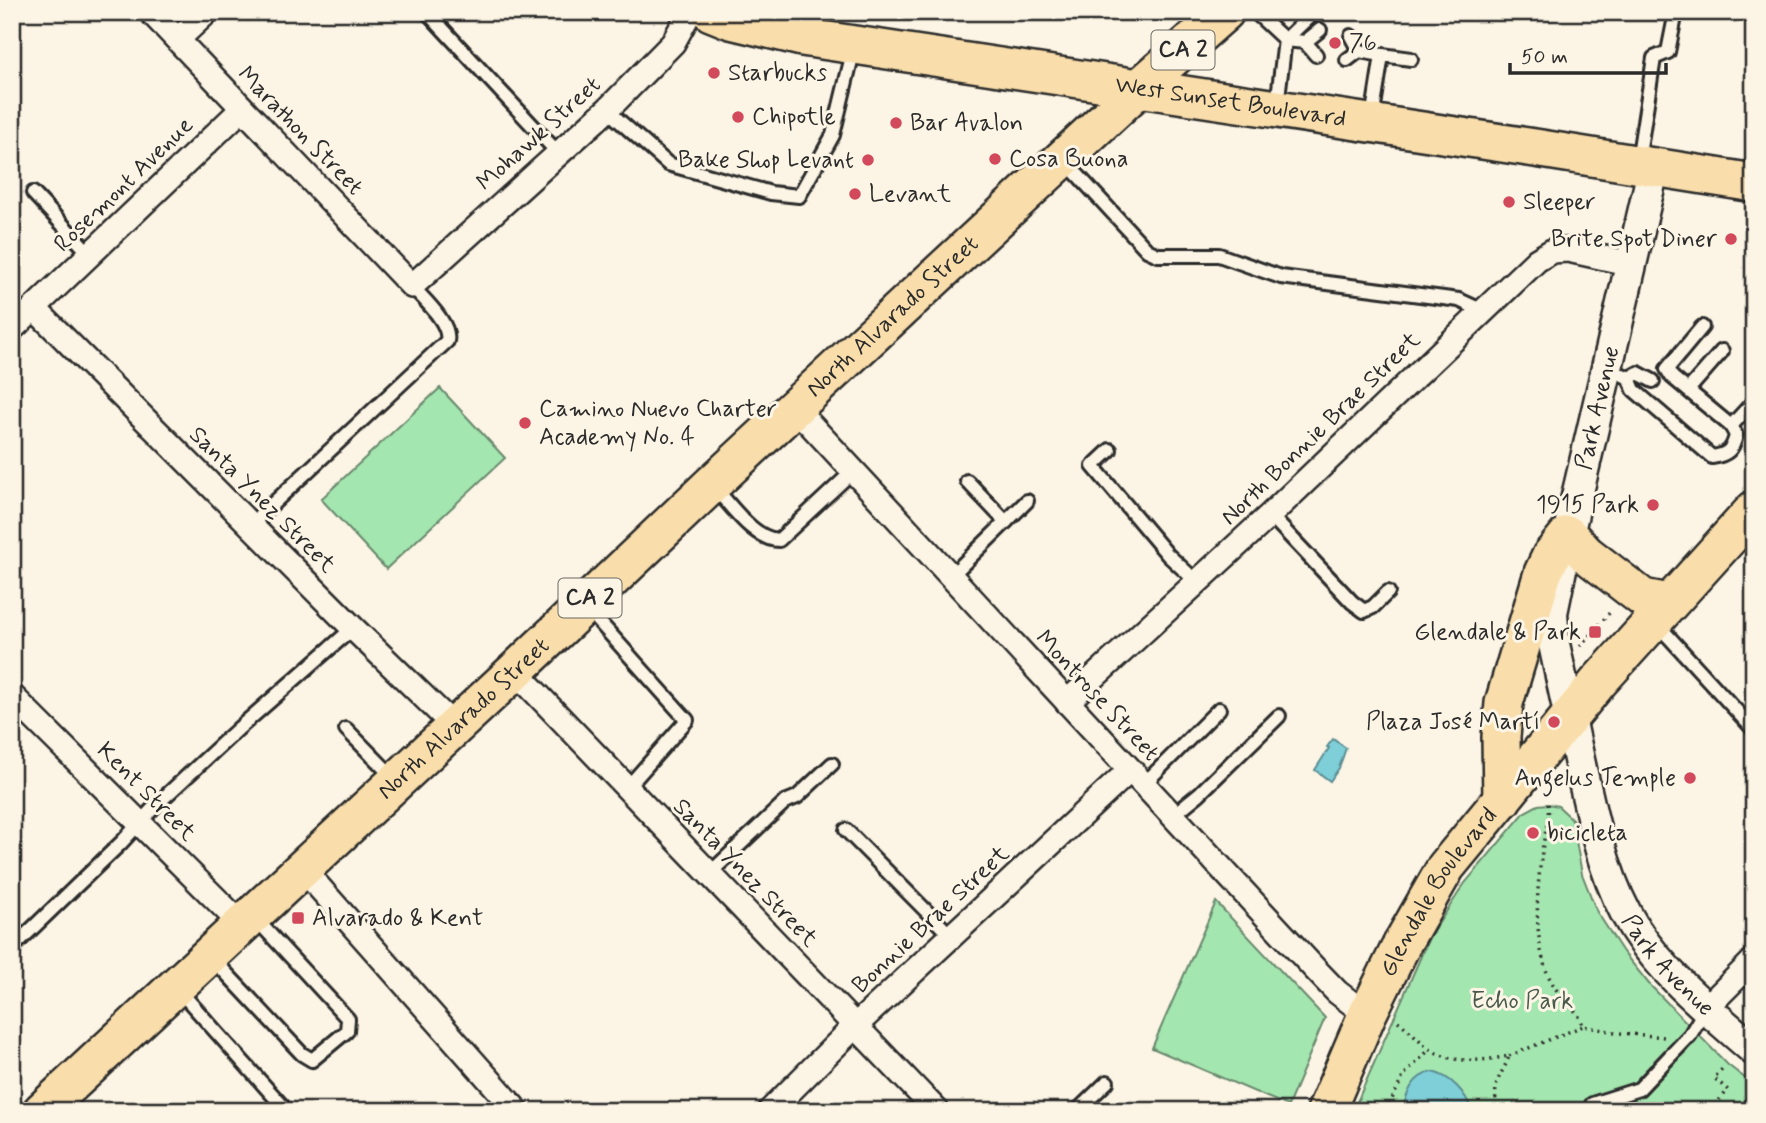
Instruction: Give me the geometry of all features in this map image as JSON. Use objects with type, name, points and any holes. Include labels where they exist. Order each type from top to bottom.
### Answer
[{"type":"main road","name":"West Sunset Boulevard","points":[[711,12],[732,20],[802,37],[1754,183]]},
{"type":"main road","name":"North Alvarado Street","points":[[51,1108],[583,604],[1140,87],[1226,12]]},
{"type":"main road","name":"Glendale Boulevard","points":[[1326,1111],[1382,1018],[1403,942],[1446,867],[1661,612],[1754,510]]},
{"type":"main road","points":[[1502,800],[1501,737],[1504,703],[1543,573],[1551,556],[1568,536],[1586,554],[1661,612]]},
{"type":"street","name":"Marathon Street","points":[[151,12],[412,285]]},
{"type":"street","points":[[178,39],[207,12]]},
{"type":"street","name":"Mohawk Street","points":[[412,285],[607,110],[673,43],[690,12]]},
{"type":"street","name":"Rosemont Avenue","points":[[12,329],[242,109]]},
{"type":"street","name":"Park Avenue","points":[[1646,165],[1618,372],[1568,536],[1552,613],[1553,644],[1598,846],[1615,894],[1636,930],[1663,963],[1706,1008],[1754,1051]]},
{"type":"street","name":"North Bonnie Brae Street","points":[[1067,702],[1198,583],[1537,260],[1552,251],[1568,250],[1632,264]]},
{"type":"street","name":"Santa Ynez Street","points":[[34,308],[352,628],[455,727]]},
{"type":"street","name":"Montrose Street","points":[[795,408],[1337,992],[1382,1018]]},
{"type":"street","name":"Santa Ynez Street","points":[[515,671],[937,1111]]},
{"type":"street","name":"Kent Street","points":[[12,696],[139,823],[247,920]]},
{"type":"street","name":"Bonnie Brae Street","points":[[770,1111],[952,937],[1136,778]]},
{"type":"street","points":[[302,868],[517,1111]]},
{"type":"street","points":[[1706,1008],[1754,960]]},
{"type":"lane","points":[[427,12],[558,153]]},
{"type":"lane","points":[[1255,12],[1285,40],[1313,47],[1320,30]]},
{"type":"lane","points":[[1276,109],[1285,40],[1314,12]]},
{"type":"lane","points":[[1646,165],[1654,58],[1668,52],[1676,12]]},
{"type":"lane","points":[[607,110],[668,164],[771,193],[799,196],[833,135],[855,44]]},
{"type":"lane","points":[[1351,49],[1411,60]]},
{"type":"lane","points":[[1371,123],[1382,55]]},
{"type":"lane","points":[[1063,160],[1147,250],[1158,255],[1219,255],[1281,277],[1459,300],[1483,311]]},
{"type":"lane","points":[[33,193],[90,254]]},
{"type":"lane","points":[[250,525],[447,341],[446,325],[412,285]]},
{"type":"lane","points":[[1618,372],[1634,390],[1712,457],[1725,455],[1734,446],[1736,435],[1731,426],[1672,377],[1667,369],[1702,327]]},
{"type":"lane","points":[[1688,390],[1722,351]]},
{"type":"lane","points":[[1618,372],[1638,373],[1653,381]]},
{"type":"lane","points":[[1731,426],[1754,401]]},
{"type":"lane","points":[[1110,450],[1093,466],[1168,555],[1198,583]]},
{"type":"lane","points":[[712,484],[758,535],[769,540],[779,540],[852,472]]},
{"type":"lane","points":[[967,481],[1006,522]]},
{"type":"lane","points":[[950,577],[1027,501]]},
{"type":"lane","points":[[1270,515],[1352,602],[1364,611],[1373,607],[1388,593]]},
{"type":"lane","points":[[583,604],[687,720],[627,788]]},
{"type":"lane","points":[[1661,612],[1754,730]]},
{"type":"lane","points":[[12,948],[237,729],[352,628]]},
{"type":"lane","points":[[1136,778],[1219,709]]},
{"type":"lane","points":[[1172,816],[1199,794],[1279,716]]},
{"type":"lane","points":[[346,729],[397,780]]},
{"type":"lane","points":[[709,874],[785,802],[797,797],[832,764]]},
{"type":"lane","points":[[846,830],[952,937]]},
{"type":"lane","points":[[210,956],[302,1054],[312,1060],[347,1031],[348,1019],[247,920]]},
{"type":"lane","points":[[177,988],[286,1111]]},
{"type":"lane","points":[[1588,1111],[1592,1104],[1639,1089],[1690,1035],[1706,1008]]},
{"type":"lane","points":[[1077,1111],[1107,1082]]},
{"type":"path","points":[[1580,647],[1618,604]]},
{"type":"path","points":[[1548,804],[1549,815],[1536,902],[1538,932],[1544,966],[1558,992],[1580,1016],[1583,1026]]},
{"type":"path","points":[[1382,1018],[1430,1049],[1476,1061],[1509,1056],[1583,1026],[1620,1033],[1667,1037],[1674,1031]]},
{"type":"path","points":[[1386,1111],[1404,1075],[1430,1049]]},
{"type":"path","points":[[1497,1111],[1495,1088],[1509,1056]]},
{"type":"path","points":[[1710,1111],[1728,1090],[1714,1078],[1722,1069]]},
{"type":"green space","points":[[440,388],[505,458],[386,569],[321,499]]},
{"type":"green space","name":"Echo Park","points":[[1538,805],[1558,806],[1572,819],[1582,874],[1597,912],[1623,952],[1649,984],[1728,1065],[1754,1085],[1754,1111],[1353,1111],[1429,938],[1465,883],[1525,812]]},
{"type":"green space","points":[[1216,902],[1325,1018],[1288,1106],[1152,1048]]},
{"type":"water","points":[[1333,739],[1346,748],[1339,768],[1330,781],[1315,770]]},
{"type":"water","points":[[1432,1072],[1457,1086],[1472,1111],[1402,1111],[1415,1081]]},
{"type":"place","name":"76","points":[[1335,43]]},
{"type":"place","name":"Starbucks","points":[[714,73]]},
{"type":"place","name":"Chipotle","points":[[738,117]]},
{"type":"place","name":"Bar Avalon","points":[[896,123]]},
{"type":"place","name":"Cosa Buona","points":[[995,159]]},
{"type":"place","name":"Bake Shop Levant","points":[[868,160]]},
{"type":"place","name":"Levant","points":[[855,194]]},
{"type":"place","name":"Sleeper","points":[[1509,202]]},
{"type":"place","name":"Brite Spot Diner","points":[[1731,239]]},
{"type":"place","name":"Camino Nuevo Charter Academy No. 4","points":[[525,423]]},
{"type":"place","name":"1915 Park","points":[[1653,505]]},
{"type":"place","name":"Glendale & Park","points":[[1595,632]]},
{"type":"place","name":"Plaza José Martí","points":[[1554,722]]},
{"type":"place","name":"Angelus Temple","points":[[1690,778]]},
{"type":"place","name":"bicicleta","points":[[1533,833]]},
{"type":"place","name":"Alvarado & Kent","points":[[298,918]]}]
